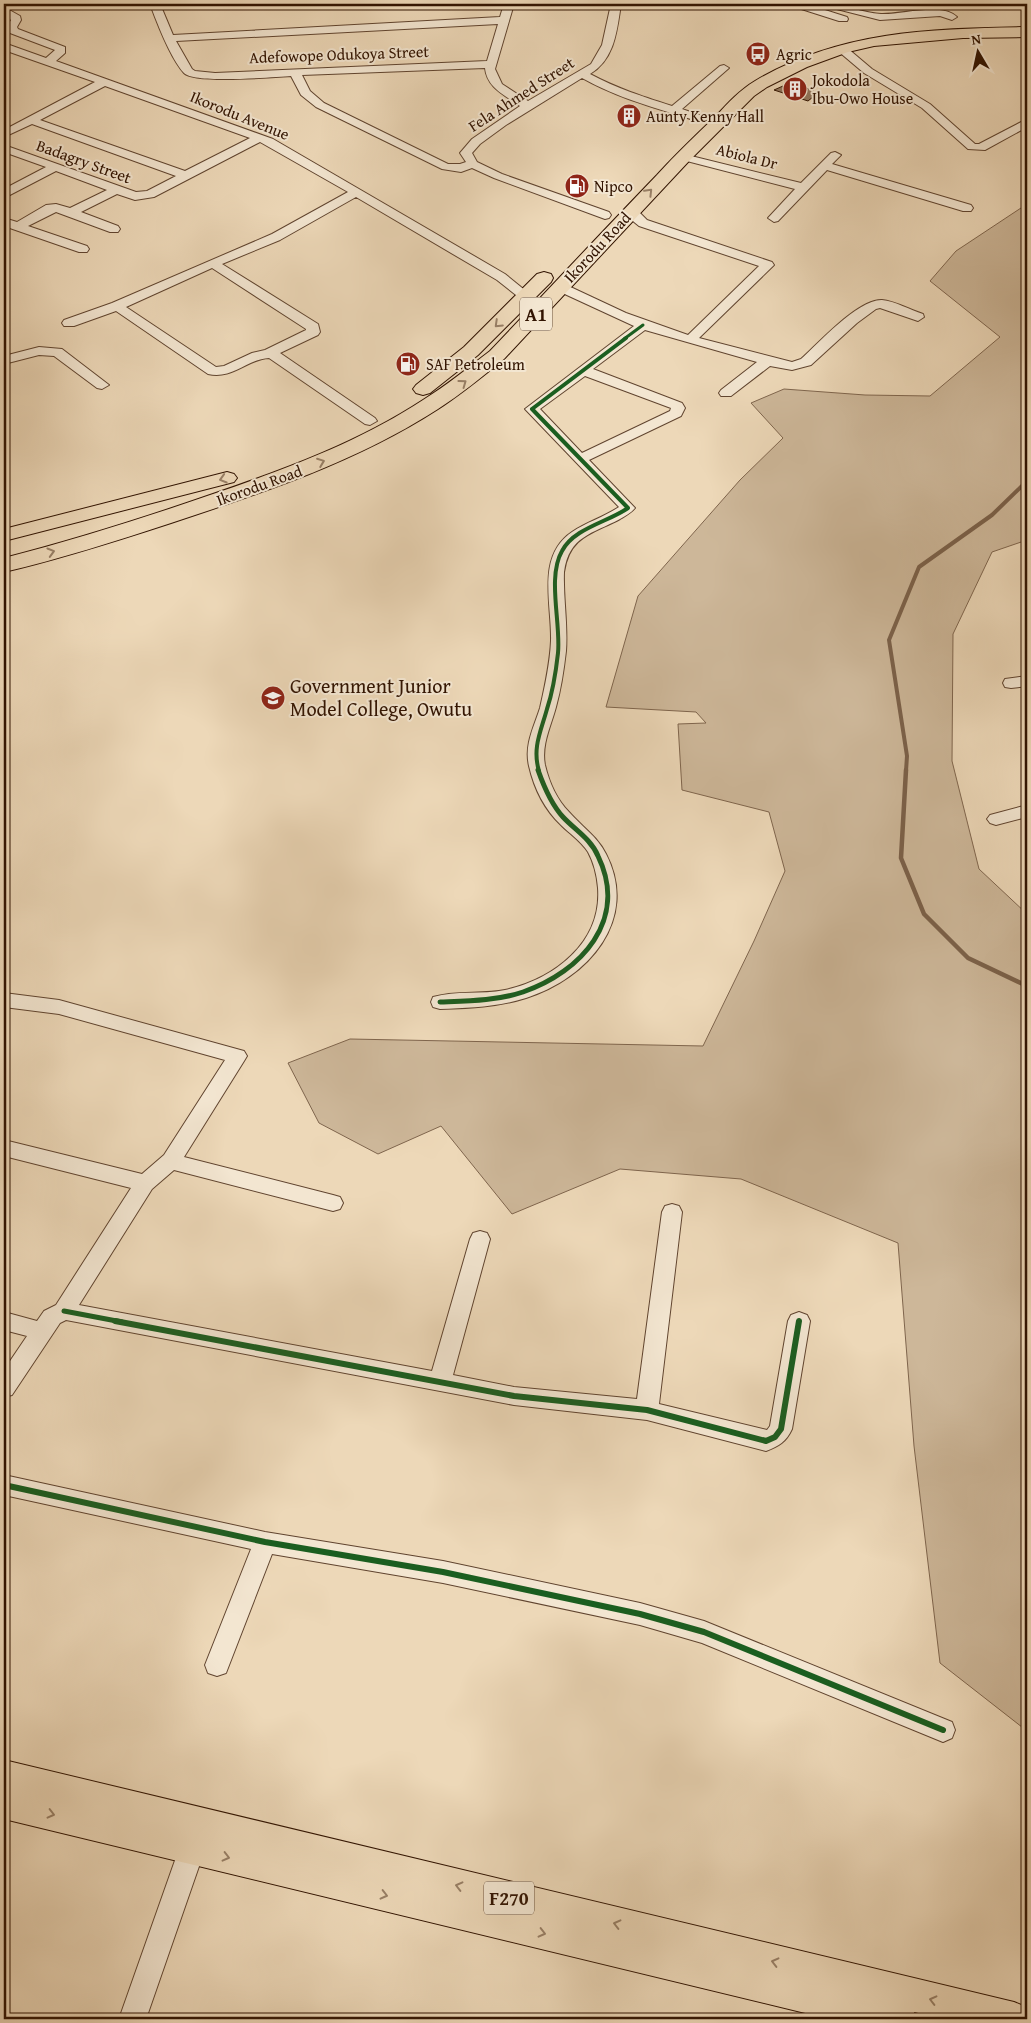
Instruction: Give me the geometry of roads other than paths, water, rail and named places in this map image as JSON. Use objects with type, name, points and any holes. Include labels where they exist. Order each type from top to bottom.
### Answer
[{"type":"highway","name":"Ikorodu Road","points":[[579,242],[731,86],[754,70],[792,50],[952,17],[1027,16]]},
{"type":"highway","name":"Ikorodu Road","points":[[886,31],[1027,32]]},
{"type":"highway","name":"Ikorodu Road","points":[[4,565],[132,528],[288,475],[358,446],[416,416],[477,372],[497,354],[629,213],[748,93],[761,84],[845,40]]},
{"type":"highway","name":"Ikorodu Road","points":[[4,535],[194,488],[236,475],[318,446],[370,421],[426,388],[448,371],[554,267]]},
{"type":"main road","name":"F270","points":[[4,1776],[1014,2019]]},
{"type":"main road","name":"F270","points":[[4,1803],[900,2019]]},
{"type":"street","points":[[154,4],[169,38],[505,20]]},
{"type":"street","points":[[509,4],[491,73],[498,86],[528,106]]},
{"type":"street","name":"Fela Ahmed Street","points":[[605,215],[498,176],[473,164],[466,153],[468,149],[528,106],[583,74],[601,60],[606,52],[616,4]]},
{"type":"street","points":[[795,4],[842,19],[857,16],[855,11]]},
{"type":"street","points":[[795,4],[846,25],[845,40],[868,71],[926,106],[972,147],[981,148],[1027,122]]},
{"type":"street","points":[[829,4],[880,17],[941,13],[952,17]]},
{"type":"street","points":[[4,10],[15,16],[16,20],[12,27],[14,31],[57,46],[60,49],[60,53],[47,62]]},
{"type":"street","name":"Adefowope Odukoya Street","points":[[169,38],[188,71],[200,75],[215,76],[492,64]]},
{"type":"street","name":"Ikorodu Avenue","points":[[4,46],[260,137],[501,277]]},
{"type":"street","points":[[674,110],[724,68]]},
{"type":"street","points":[[295,72],[305,93],[320,106],[446,167],[461,168],[473,164]]},
{"type":"street","points":[[583,74],[611,90],[698,118]]},
{"type":"street","points":[[4,134],[104,82]]},
{"type":"street","points":[[31,120],[184,175]]},
{"type":"street","name":"Badagry Street","points":[[4,148],[115,190],[135,196],[142,196],[150,194],[260,137]]},
{"type":"street","points":[[774,218],[835,155]]},
{"type":"street","name":"Abiola Dr","points":[[683,157],[802,187]]},
{"type":"street","points":[[825,166],[966,208]]},
{"type":"street","points":[[4,194],[10,186],[53,168]]},
{"type":"street","points":[[71,212],[115,190]]},
{"type":"street","points":[[69,323],[117,306],[213,262],[276,237],[357,192]]},
{"type":"street","points":[[17,227],[50,208],[56,208],[114,228]]},
{"type":"street","points":[[629,213],[636,215],[643,222],[768,265],[690,340]]},
{"type":"street","points":[[4,222],[83,249]]},
{"type":"street","points":[[213,262],[314,327],[313,332],[268,354]]},
{"type":"street","points":[[501,277],[532,290]]},
{"type":"street","points":[[501,277],[532,290]]},
{"type":"street","points":[[560,287],[643,325],[690,340],[792,366],[806,362],[852,320],[877,304],[918,317]]},
{"type":"street","points":[[117,306],[213,371],[225,370],[262,354],[272,354],[370,421]]},
{"type":"street","points":[[440,1002],[505,997],[533,987],[557,975],[587,952],[597,938],[607,912],[605,870],[589,841],[560,814],[544,784],[535,754],[536,744],[548,707],[559,649],[556,590],[558,561],[562,551],[573,538],[584,530],[628,508],[532,408],[643,325]]},
{"type":"street","points":[[4,360],[39,351],[57,352],[102,385]]},
{"type":"street","points":[[726,393],[767,361]]},
{"type":"street","points":[[582,370],[678,406],[676,413],[582,458]]},
{"type":"street","points":[[1011,683],[1027,681]]},
{"type":"street","points":[[996,819],[1027,811]]},
{"type":"street","points":[[4,1000],[59,1007],[237,1056],[171,1161],[145,1183],[64,1311],[52,1317],[4,1388]]},
{"type":"street","points":[[4,1148],[145,1183]]},
{"type":"street","points":[[171,1161],[333,1204]]},
{"type":"street","points":[[647,1410],[672,1212]]},
{"type":"street","points":[[440,1382],[480,1239]]},
{"type":"street","points":[[64,1311],[514,1396],[647,1410],[766,1441],[775,1437],[781,1429],[799,1321]]},
{"type":"street","points":[[4,1321],[42,1331]]},
{"type":"street","points":[[4,1486],[265,1542],[443,1572],[640,1614],[704,1632],[943,1730]]},
{"type":"street","points":[[217,1665],[265,1542]]},
{"type":"street","points":[[132,2019],[192,1849]]},
{"type":"waterway","points":[[906,771],[907,756],[889,640],[919,567],[992,515],[1027,481]]},
{"type":"waterway","points":[[906,770],[901,858],[924,914],[968,958],[1027,986]]},
{"type":"place","name":"Agric","points":[[758,54]]},
{"type":"place","name":"Jokodola Ibu-Owo House","points":[[795,89]]},
{"type":"place","name":"Aunty Kenny Hall","points":[[629,116]]},
{"type":"place","name":"Nipco","points":[[577,186]]},
{"type":"place","name":"SAF Petroleum","points":[[408,364]]},
{"type":"place","name":"Government Junior Model College, Owutu","points":[[273,698]]}]
